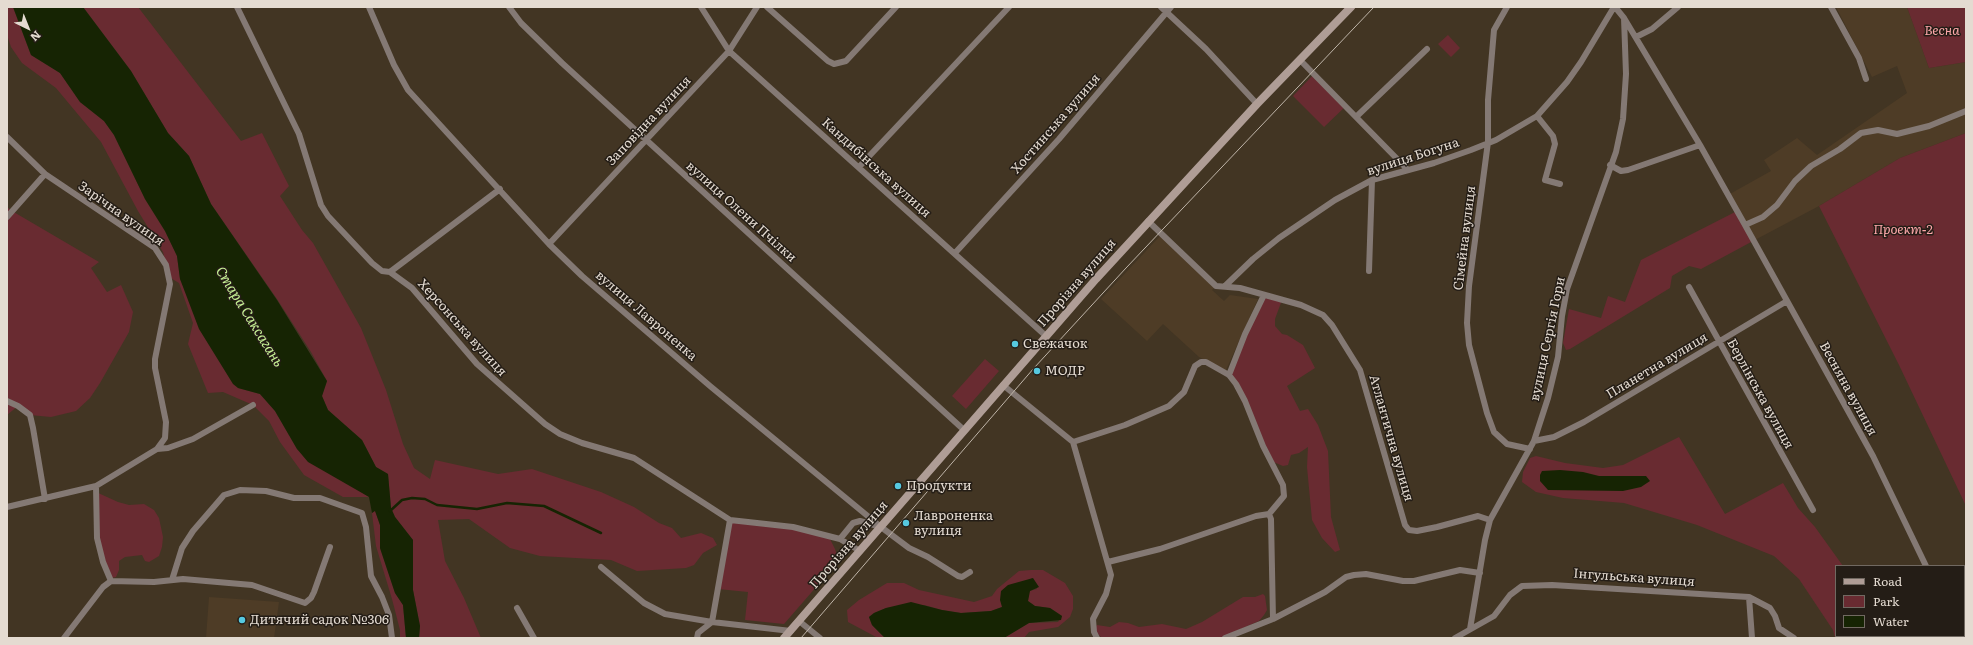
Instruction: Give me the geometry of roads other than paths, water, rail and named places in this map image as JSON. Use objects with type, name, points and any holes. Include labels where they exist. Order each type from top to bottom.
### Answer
[{"type":"main road","name":"Прорізна вулиця","points":[[784,638],[1003,385],[1148,221],[1257,104],[1351,7]]},
{"type":"street","name":"Херсонська вулиця","points":[[237,7],[299,134],[321,205],[328,216],[372,263],[382,271],[390,272],[420,296],[477,364],[545,424],[560,434],[582,443],[634,458],[730,520],[793,527],[840,539],[860,551]]},
{"type":"street","name":"вулиця Лавроненка","points":[[369,7],[394,65],[408,90],[549,244],[582,276],[710,386],[880,528],[909,548],[928,557],[958,576],[962,577],[970,572]]},
{"type":"street","name":"вулиця Олени Пчілки","points":[[509,7],[512,13],[534,37],[964,430]]},
{"type":"street","name":"Кандибінська вулиця","points":[[701,7],[729,50],[1046,336]]},
{"type":"street","name":"Заповідна вулиця","points":[[549,244],[729,50],[757,7]]},
{"type":"street","points":[[767,7],[828,61],[834,64],[846,62],[896,7]]},
{"type":"street","points":[[859,167],[1009,7]]},
{"type":"street","points":[[1161,7],[1169,10],[1257,104]]},
{"type":"street","name":"Сімейна вулиця","points":[[1507,7],[1494,30],[1488,100],[1488,142],[1469,286],[1468,335],[1487,413],[1494,432],[1507,444],[1530,449]]},
{"type":"street","points":[[1614,7],[1624,18],[1636,37],[1745,224],[1763,217],[1777,205],[1795,181],[1811,166],[1840,149],[1861,132],[1878,130],[1897,134],[1929,126],[1966,111]]},
{"type":"street","name":"вулиця Богуна","points":[[1225,286],[1253,259],[1279,238],[1335,200],[1372,180],[1434,163],[1488,142],[1511,132],[1536,116],[1567,82],[1582,62],[1614,7]]},
{"type":"street","points":[[1636,37],[1656,26],[1678,7]]},
{"type":"street","points":[[1831,7],[1859,58],[1866,79]]},
{"type":"street","name":"Хостинська вулиця","points":[[955,253],[1059,139],[1169,10]]},
{"type":"street","name":"вулиця Сергія Гори","points":[[1530,449],[1548,398],[1558,357],[1562,316],[1567,289],[1610,165],[1616,152],[1623,119],[1626,74],[1624,18]]},
{"type":"street","points":[[1356,117],[1427,49]]},
{"type":"street","points":[[1300,60],[1408,170]]},
{"type":"street","points":[[1536,116],[1553,136],[1555,144],[1545,180],[1560,184]]},
{"type":"street","name":"Зарічна вулиця","points":[[7,136],[45,174],[150,245],[159,253],[166,265],[170,284],[155,368],[166,422],[165,438],[157,449]]},
{"type":"street","points":[[1610,165],[1621,171],[1628,170],[1700,145]]},
{"type":"street","points":[[7,217],[45,174]]},
{"type":"street","points":[[1369,271],[1372,180]]},
{"type":"street","points":[[390,272],[500,189]]},
{"type":"street","name":"Атлантична вулиця","points":[[1148,221],[1216,286],[1225,286],[1301,305],[1323,315],[1339,336],[1362,375],[1405,525],[1409,530],[1417,531],[1437,527],[1478,516],[1490,520]]},
{"type":"street","name":"Весняна вулиця","points":[[1745,224],[1872,456],[1926,565]]},
{"type":"street","name":"Берлінська вулиця","points":[[1689,287],[1718,342],[1813,510]]},
{"type":"street","points":[[1229,375],[1245,334],[1264,295]]},
{"type":"street","name":"Планетна вулиця","points":[[1534,441],[1554,437],[1584,422],[1787,301]]},
{"type":"street","points":[[1073,442],[1125,425],[1169,406],[1184,392],[1194,369],[1201,362],[1217,368],[1229,375],[1245,401],[1263,446],[1285,490],[1284,496],[1269,514],[1256,516],[1160,549],[1108,562]]},
{"type":"street","points":[[1003,385],[1073,442],[1111,575],[1110,584],[1093,619],[1094,632],[1097,638]]},
{"type":"street","points":[[7,401],[18,406],[30,415],[45,499]]},
{"type":"street","points":[[7,507],[96,486],[157,449],[168,448],[193,439],[253,405]]},
{"type":"street","points":[[1470,629],[1490,520],[1530,449]]},
{"type":"street","points":[[96,486],[97,538],[103,562],[111,581]]},
{"type":"street","points":[[172,580],[182,548],[193,530],[224,494],[240,490],[266,491],[294,498],[320,498],[362,513],[366,527],[372,576],[389,615],[392,638]]},
{"type":"street","points":[[1269,514],[1271,519],[1273,619]]},
{"type":"street","points":[[697,638],[698,633],[712,622],[730,520]]},
{"type":"street","points":[[840,539],[854,523],[860,521],[880,528]]},
{"type":"street","points":[[64,638],[103,587],[111,581],[154,582],[183,579],[252,585],[305,602],[311,598],[314,592],[330,546]]},
{"type":"street","points":[[601,567],[656,610],[679,618],[790,631]]},
{"type":"street","points":[[1225,638],[1273,619],[1325,592],[1346,577],[1366,574],[1403,581],[1414,581],[1460,570],[1480,573]]},
{"type":"street","name":"Інгульська вулиця","points":[[1455,638],[1494,616],[1513,592],[1522,586],[1528,585],[1574,585],[1619,590],[1749,597],[1770,608],[1775,616],[1779,628],[1794,638]]},
{"type":"street","points":[[1749,597],[1752,638]]},
{"type":"street","points":[[517,608],[534,638]]},
{"type":"street","points":[[799,621],[820,638]]},
{"type":"water","name":"Стара Саксагань","points":[[13,7],[83,7],[131,71],[168,133],[189,156],[211,204],[277,300],[327,381],[322,396],[328,410],[362,440],[376,467],[388,474],[391,508],[395,517],[413,540],[413,590],[420,626],[419,638],[406,638],[403,605],[395,593],[380,548],[380,525],[375,511],[372,513],[369,497],[308,462],[297,449],[275,411],[260,394],[238,388],[233,384],[199,329],[180,279],[177,256],[165,231],[145,199],[114,135],[104,121],[80,102],[60,73],[31,55]]},
{"type":"water","points":[[1560,470],[1583,472],[1599,476],[1646,476],[1650,481],[1641,487],[1623,491],[1548,490],[1540,481],[1542,471]]},
{"type":"water","points":[[1033,578],[1039,587],[1030,591],[1028,601],[1035,606],[1050,608],[1062,616],[1061,620],[1029,623],[1004,638],[885,638],[872,625],[869,617],[886,608],[911,602],[961,613],[991,611],[1002,607],[1000,600],[1001,591],[1008,585]]},
{"type":"waterway","points":[[390,511],[402,500],[412,498],[425,499],[437,505],[477,509],[507,503],[544,506],[601,533]]},
{"type":"tram line","points":[[801,638],[1034,368],[1126,268],[1374,7]]},
{"type":"place","name":"Свежачок","points":[[1015,344]]},
{"type":"place","name":"МОДР","points":[[1037,371]]},
{"type":"place","name":"Продукти","points":[[898,486]]},
{"type":"place","name":"Лавроненка вулиця","points":[[906,523]]},
{"type":"place","name":"Дитячий садок №306","points":[[242,620]]},
{"type":"park label","name":"Весна","points":[[1942,31]]},
{"type":"park label","name":"Проект-2","points":[[1903,230]]}]
